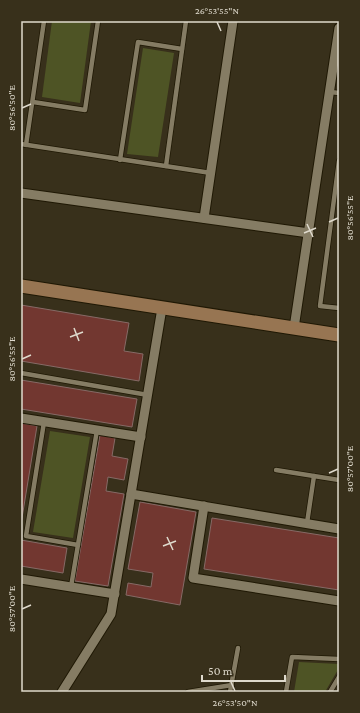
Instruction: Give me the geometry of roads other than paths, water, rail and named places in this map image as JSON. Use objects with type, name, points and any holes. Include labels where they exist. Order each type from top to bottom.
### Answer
[{"type":"street","points":[[204,218],[233,21]]},
{"type":"street","points":[[294,328],[308,233],[334,93],[339,28]]},
{"type":"street","points":[[21,193],[308,233]]},
{"type":"street","points":[[21,286],[339,335]]},
{"type":"street","points":[[62,692],[111,614],[162,308]]},
{"type":"street","points":[[21,418],[141,438]]},
{"type":"street","points":[[131,494],[339,529]]},
{"type":"street","points":[[204,506],[193,578],[339,600]]},
{"type":"street","points":[[21,579],[115,594]]},
{"type":"lane","points":[[44,21],[24,145],[211,173]]},
{"type":"lane","points":[[32,102],[85,110],[98,21]]},
{"type":"lane","points":[[166,166],[186,21]]},
{"type":"lane","points":[[120,160],[138,42],[182,49]]},
{"type":"lane","points":[[339,161],[320,306],[339,308]]},
{"type":"lane","points":[[21,373],[148,395]]},
{"type":"lane","points":[[44,422],[26,536],[78,545]]},
{"type":"lane","points":[[72,587],[96,430]]},
{"type":"lane","points":[[276,470],[339,480]]},
{"type":"lane","points":[[307,523],[314,476]]},
{"type":"lane","points":[[230,692],[238,648]]},
{"type":"lane","points":[[286,692],[292,656],[339,659]]},
{"type":"lane","points":[[330,692],[339,677]]},
{"type":"lane","points":[[188,692],[232,685]]}]
